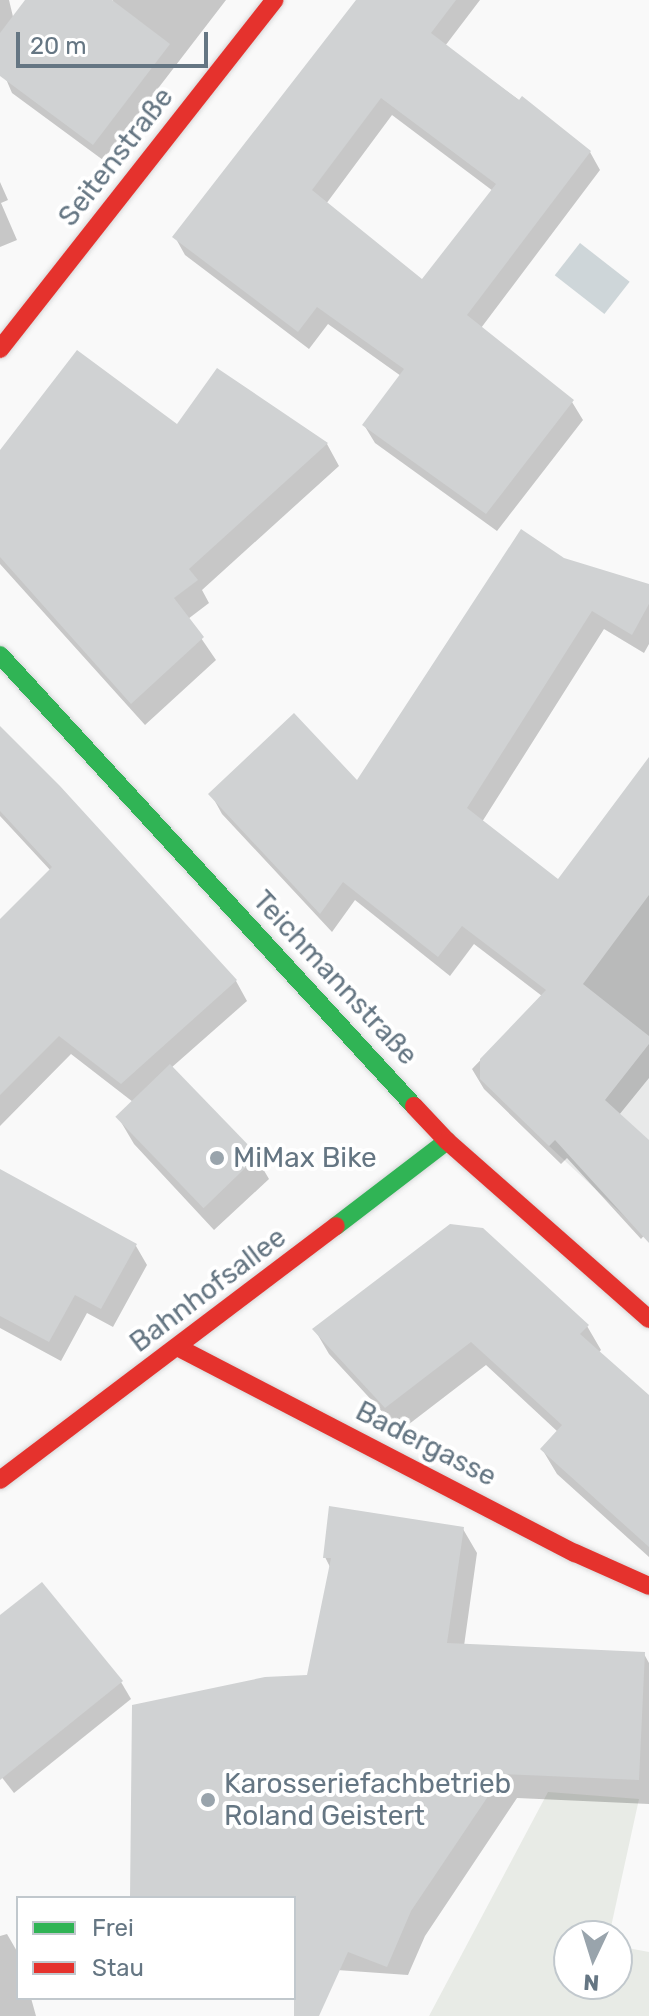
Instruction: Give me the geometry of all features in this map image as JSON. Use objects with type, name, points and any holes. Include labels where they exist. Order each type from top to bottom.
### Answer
[{"type":"street","name":"Seitenstraße","points":[[0,349],[275,0]]},
{"type":"street","name":"Teichmannstraße","points":[[0,655],[447,1141],[649,1319]]},
{"type":"street","name":"Bahnhofsallee","points":[[0,1480],[179,1348],[447,1141]]},
{"type":"street","name":"Badergasse","points":[[179,1348],[575,1553],[649,1586]]},
{"type":"shaded area","points":[[580,243],[630,282],[604,314],[555,275]]},
{"type":"shaded area","points":[[649,758],[649,1239],[549,1146],[590,1101],[615,1010],[513,941]]},
{"type":"shaded area","points":[[548,1792],[639,1799],[613,1920],[553,1920],[553,2000],[633,2000],[633,1949],[649,1952],[649,2016],[429,2016]]},
{"type":"building","points":[[25,0],[112,0],[170,44],[93,145],[0,76],[0,33]]},
{"type":"building","points":[[356,0],[456,0],[431,33],[519,100],[522,96],[591,151],[467,315],[574,400],[486,514],[362,425],[404,369],[317,307],[298,332],[172,237]],"holes":[[[381,98],[496,184],[422,279],[312,190]]]},
{"type":"building","points":[[77,350],[177,424],[217,368],[328,443],[189,569],[198,580],[174,598],[204,637],[131,704],[0,557],[0,450]]},
{"type":"building","points":[[521,529],[564,558],[649,584],[649,604],[632,635],[592,611],[467,808],[558,879],[649,757],[649,895],[583,984],[649,1036],[649,1044],[605,1100],[649,1140],[649,1243],[555,1140],[549,1146],[480,1079],[480,1059],[546,990],[462,926],[438,957],[343,882],[320,914],[208,794],[294,713],[357,780]]},
{"type":"building","points":[[0,726],[60,786],[237,980],[121,1084],[59,1036],[0,1095],[0,919],[52,867],[0,811]]},
{"type":"building","points":[[170,1064],[258,1155],[204,1208],[115,1117]]},
{"type":"building","points":[[0,1169],[137,1244],[101,1309],[75,1295],[49,1342],[0,1316]]},
{"type":"building","points":[[450,1224],[483,1228],[589,1325],[580,1334],[649,1395],[649,1547],[540,1449],[562,1425],[471,1342],[385,1408],[312,1329]]},
{"type":"building","points":[[329,1506],[464,1527],[447,1643],[645,1652],[639,1780],[503,1774],[411,1911],[387,1967],[348,1952],[319,2016],[294,2016],[296,1896],[130,1896],[132,1705],[265,1677],[307,1675],[331,1558],[323,1558]]},
{"type":"building","points":[[42,1582],[123,1681],[0,1780],[0,1615]]},
{"type":"traffic: fast","points":[[0,655],[414,1106]]},
{"type":"traffic: fast","points":[[336,1226],[447,1141]]},
{"type":"traffic: jam","points":[[0,349],[275,0]]},
{"type":"traffic: jam","points":[[414,1106],[447,1141],[649,1319]]},
{"type":"traffic: jam","points":[[0,1480],[336,1226]]},
{"type":"traffic: jam","points":[[179,1348],[575,1553],[649,1586]]},
{"type":"place","name":"MiMax Bike","points":[[217,1158]]},
{"type":"place","name":"Karosseriefachbetrieb Roland Geistert","points":[[208,1800]]}]
